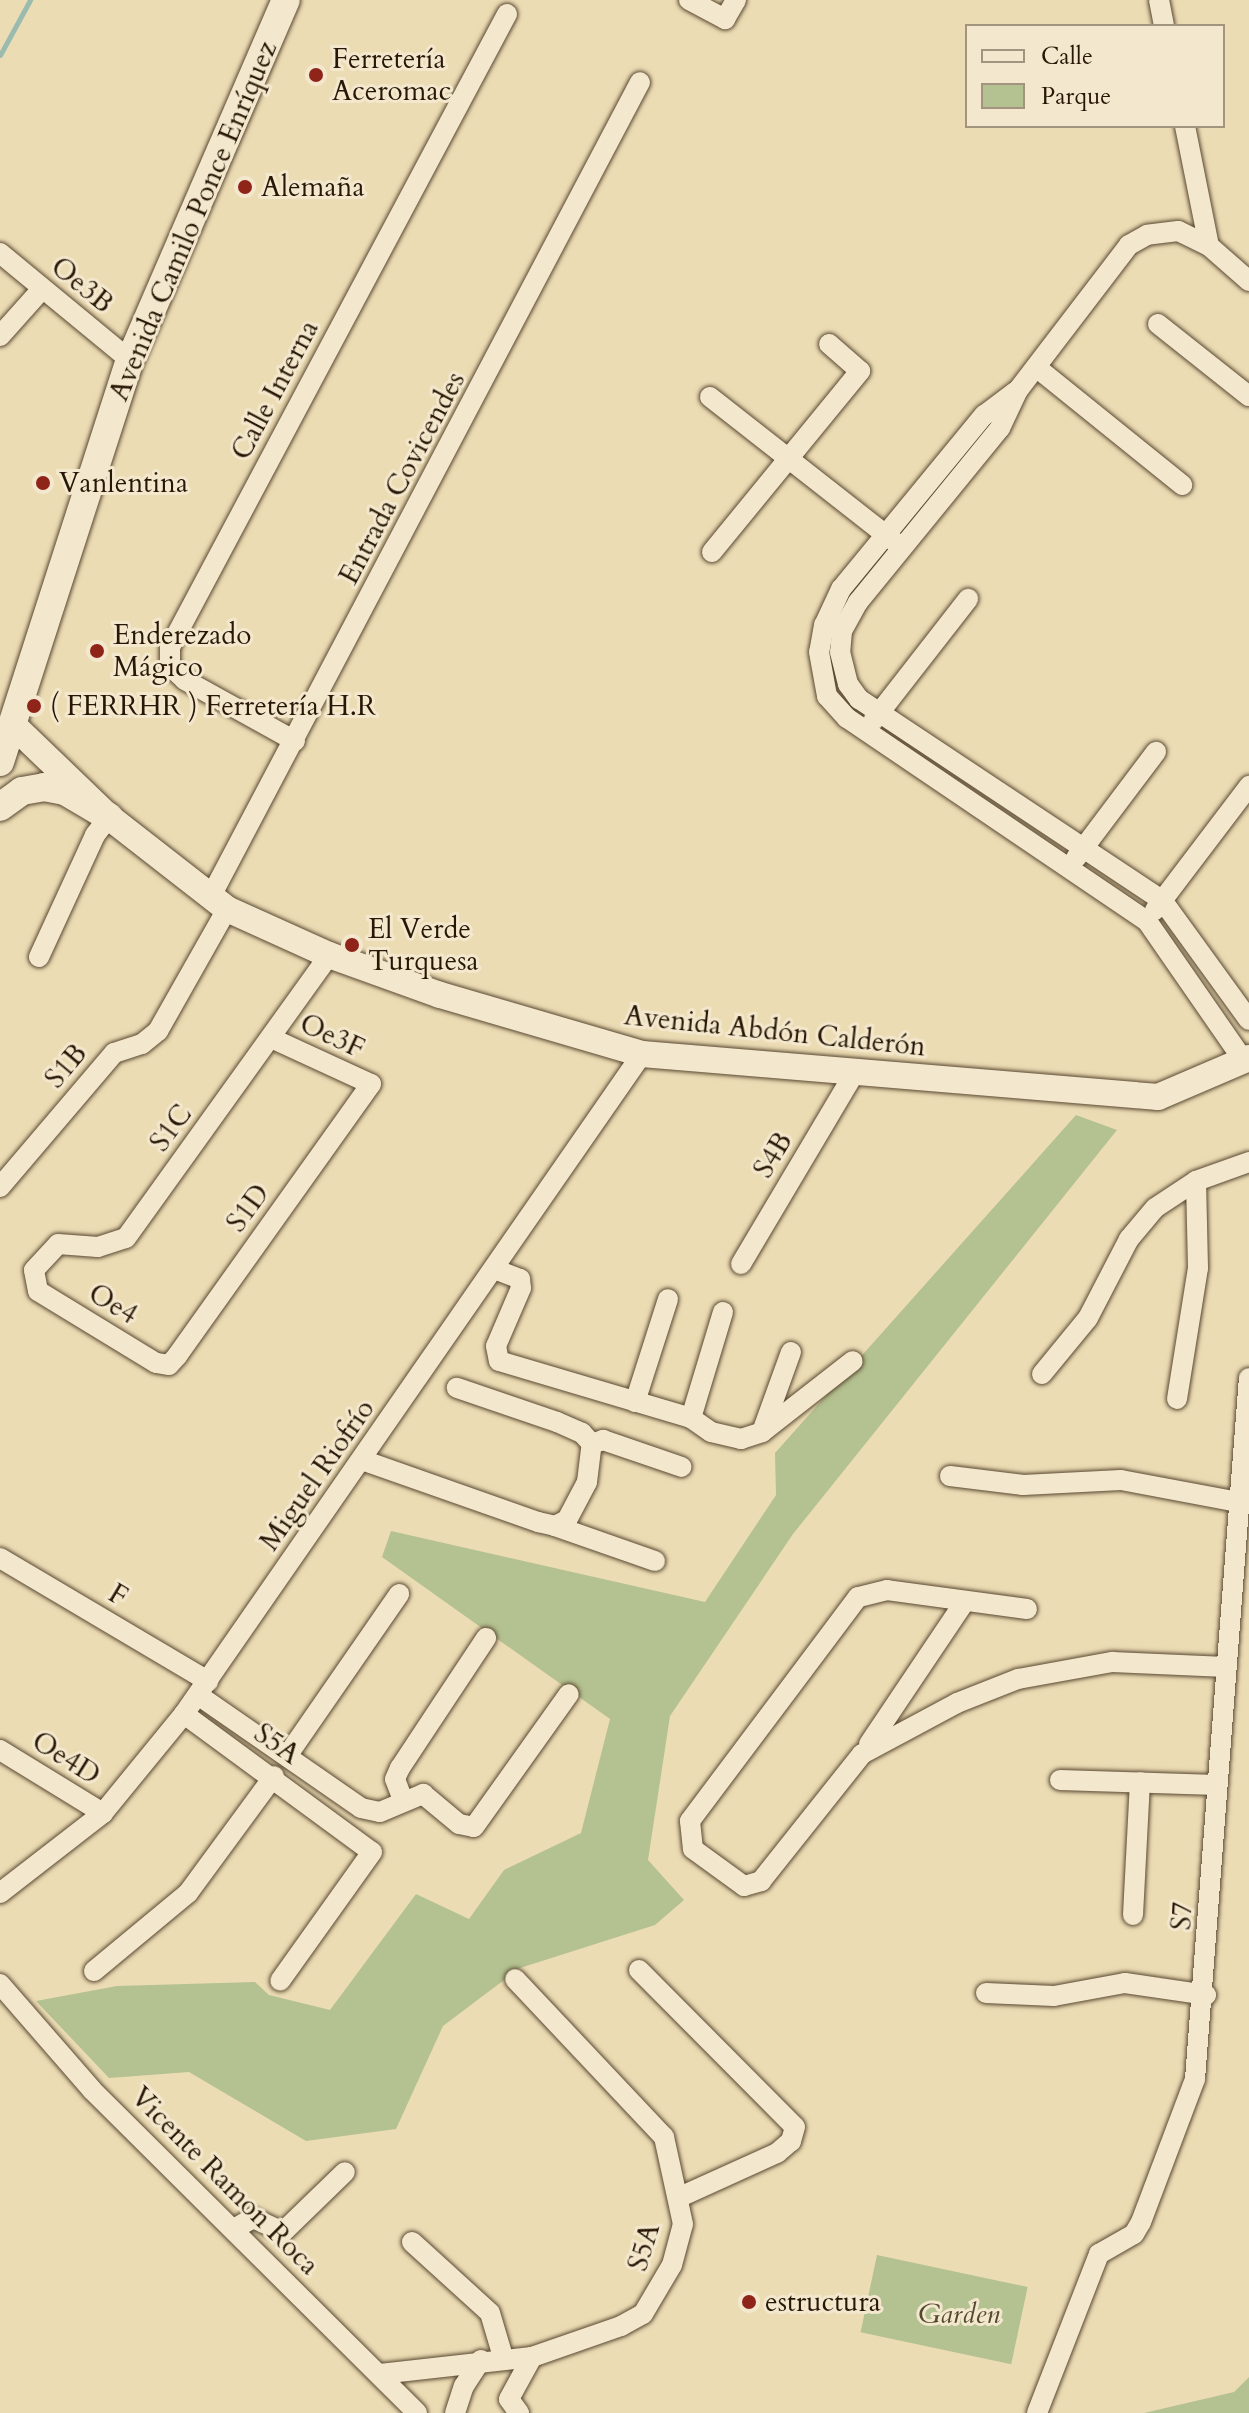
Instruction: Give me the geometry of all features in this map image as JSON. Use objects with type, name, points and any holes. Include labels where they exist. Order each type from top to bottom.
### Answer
[{"type":"main road","name":"Avenida Camilo Ponce Enríquez","points":[[0,762],[7,718],[130,360],[286,0]]},
{"type":"main road","points":[[0,807],[22,791],[44,787],[65,791],[109,817]]},
{"type":"street","points":[[689,0],[725,19],[736,0]]},
{"type":"street","points":[[1159,0],[1164,24]]},
{"type":"street","name":"Calle Interna","points":[[295,741],[185,680],[170,666],[170,647],[507,14]]},
{"type":"street","name":"Entrada Covicendes","points":[[218,904],[295,741],[640,82]]},
{"type":"street","points":[[1185,128],[1209,246]]},
{"type":"street","points":[[1249,281],[1209,246],[1178,231],[1147,235],[1129,245],[1018,390],[984,415],[901,548],[842,631],[840,652],[848,684],[879,712],[1162,900],[1249,1020]]},
{"type":"street","name":"Oe3B","points":[[0,253],[130,360]]},
{"type":"street","points":[[0,336],[42,289]]},
{"type":"street","points":[[1158,324],[1249,396]]},
{"type":"street","points":[[712,552],[860,371],[829,344]]},
{"type":"street","points":[[1036,367],[1182,485]]},
{"type":"street","points":[[710,397],[886,533],[901,548]]},
{"type":"street","points":[[930,497],[886,533],[841,589],[824,625],[819,652],[827,696],[867,731],[1147,921],[1246,1060]]},
{"type":"street","points":[[867,731],[968,599]]},
{"type":"street","name":"Avenida Abdón Calderón","points":[[7,718],[109,817],[218,904],[329,955],[440,995],[642,1054],[853,1075],[1158,1097],[1246,1060]]},
{"type":"street","points":[[1069,868],[1156,752]]},
{"type":"street","points":[[964,797],[975,776]]},
{"type":"street","points":[[1147,921],[1249,786]]},
{"type":"street","points":[[39,957],[95,835],[109,817]]},
{"type":"street","name":"S1B","points":[[0,1187],[114,1053],[142,1044],[158,1031],[218,904]]},
{"type":"street","name":"S1C","points":[[34,1282],[34,1270],[58,1244],[98,1247],[126,1238],[329,955]]},
{"type":"street","name":"Oe3F","points":[[271,1038],[371,1084]]},
{"type":"street","name":"Miguel Riofrío","points":[[0,1893],[103,1813],[184,1714],[642,1054]]},
{"type":"street","name":"S4B","points":[[741,1264],[853,1075]]},
{"type":"street","name":"S1D","points":[[169,1365],[371,1084]]},
{"type":"street","points":[[1042,1374],[1088,1318],[1129,1239],[1155,1208],[1196,1181],[1249,1162]]},
{"type":"street","points":[[1177,1399],[1198,1268],[1196,1181]]},
{"type":"street","points":[[494,1269],[520,1279],[521,1288],[496,1346],[499,1361],[691,1418],[711,1432],[741,1439],[762,1432],[853,1361]]},
{"type":"street","name":"Oe4","points":[[34,1282],[38,1291],[64,1307],[156,1363],[169,1365]]},
{"type":"street","points":[[635,1402],[668,1299]]},
{"type":"street","points":[[691,1418],[723,1312]]},
{"type":"street","points":[[762,1432],[791,1352]]},
{"type":"street","name":"S7","points":[[1037,2413],[1099,2254],[1134,2234],[1141,2222],[1195,2079],[1206,1995],[1217,1785],[1249,1378]]},
{"type":"street","points":[[457,1388],[557,1422],[582,1433],[592,1444]]},
{"type":"street","points":[[592,1444],[603,1440],[682,1467]]},
{"type":"street","points":[[555,1526],[567,1520],[580,1502],[592,1444]]},
{"type":"street","points":[[362,1460],[655,1561]]},
{"type":"street","points":[[950,1476],[1023,1485],[1121,1480],[1239,1502]]},
{"type":"street","name":"F","points":[[0,1558],[203,1688],[287,1756],[361,1808],[380,1812],[403,1800]]},
{"type":"street","points":[[965,1601],[916,1681],[761,1881],[744,1886],[693,1849],[690,1821],[858,1597],[887,1590],[1027,1609]]},
{"type":"street","points":[[287,1756],[399,1594]]},
{"type":"street","points":[[486,1638],[400,1768],[395,1779],[403,1800],[423,1794],[459,1824],[474,1827],[569,1694]]},
{"type":"street","points":[[862,1754],[940,1712],[1018,1679],[1097,1664],[1141,1661],[1226,1667]]},
{"type":"street","points":[[916,1681],[920,1698],[940,1712]]},
{"type":"street","name":"S5A","points":[[184,1714],[274,1776],[372,1852],[280,1981]]},
{"type":"street","name":"Oe4D","points":[[0,1750],[103,1813]]},
{"type":"street","points":[[94,1971],[188,1893],[274,1776]]},
{"type":"street","points":[[1060,1780],[1217,1785]]},
{"type":"street","points":[[1133,1915],[1140,1782]]},
{"type":"street","points":[[639,1970],[795,2127],[791,2141],[777,2153],[680,2197]]},
{"type":"street","name":"S5A","points":[[380,2374],[503,2357],[532,2357],[643,2314],[672,2265],[683,2224],[680,2197],[664,2137],[515,1979]]},
{"type":"street","points":[[986,1993],[1054,1996],[1125,1983],[1206,1995]]},
{"type":"street","name":"Vicente Ramon Roca","points":[[0,1984],[92,2090],[417,2413]]},
{"type":"street","points":[[234,2229],[253,2218],[283,2232],[345,2172]]},
{"type":"street","points":[[412,2242],[490,2313],[503,2357]]},
{"type":"street","points":[[519,2413],[509,2399],[532,2357]]},
{"type":"street","points":[[455,2413],[464,2386],[481,2360]]},
{"type":"green space","points":[[1076,1115],[1117,1130],[793,1534],[670,1716],[648,1860],[684,1900],[655,1925],[520,1968],[443,2026],[396,2129],[306,2141],[189,2072],[109,2078],[36,2001],[117,1986],[255,1982],[269,1995],[330,2010],[416,1894],[469,1919],[504,1870],[581,1833],[610,1719],[382,1557],[391,1531],[705,1602],[776,1495],[775,1453]]},
{"type":"green space","name":"Garden","points":[[877,2255],[1028,2287],[1011,2364],[861,2332]]},
{"type":"green space","points":[[1249,2377],[1249,2413],[1144,2413],[1234,2392]]},
{"type":"waterway","points":[[0,55],[30,0]]},
{"type":"place","name":"Ferretería Aceromac","points":[[316,75]]},
{"type":"place","name":"Alemaña","points":[[245,187]]},
{"type":"place","name":"Vanlentina","points":[[43,483]]},
{"type":"place","name":"Enderezado Mágico","points":[[97,651]]},
{"type":"place","name":"( FERRHR ) Ferretería H.R","points":[[34,706]]},
{"type":"place","name":"El Verde Turquesa","points":[[352,945]]},
{"type":"place","name":"estructura","points":[[749,2302]]}]
